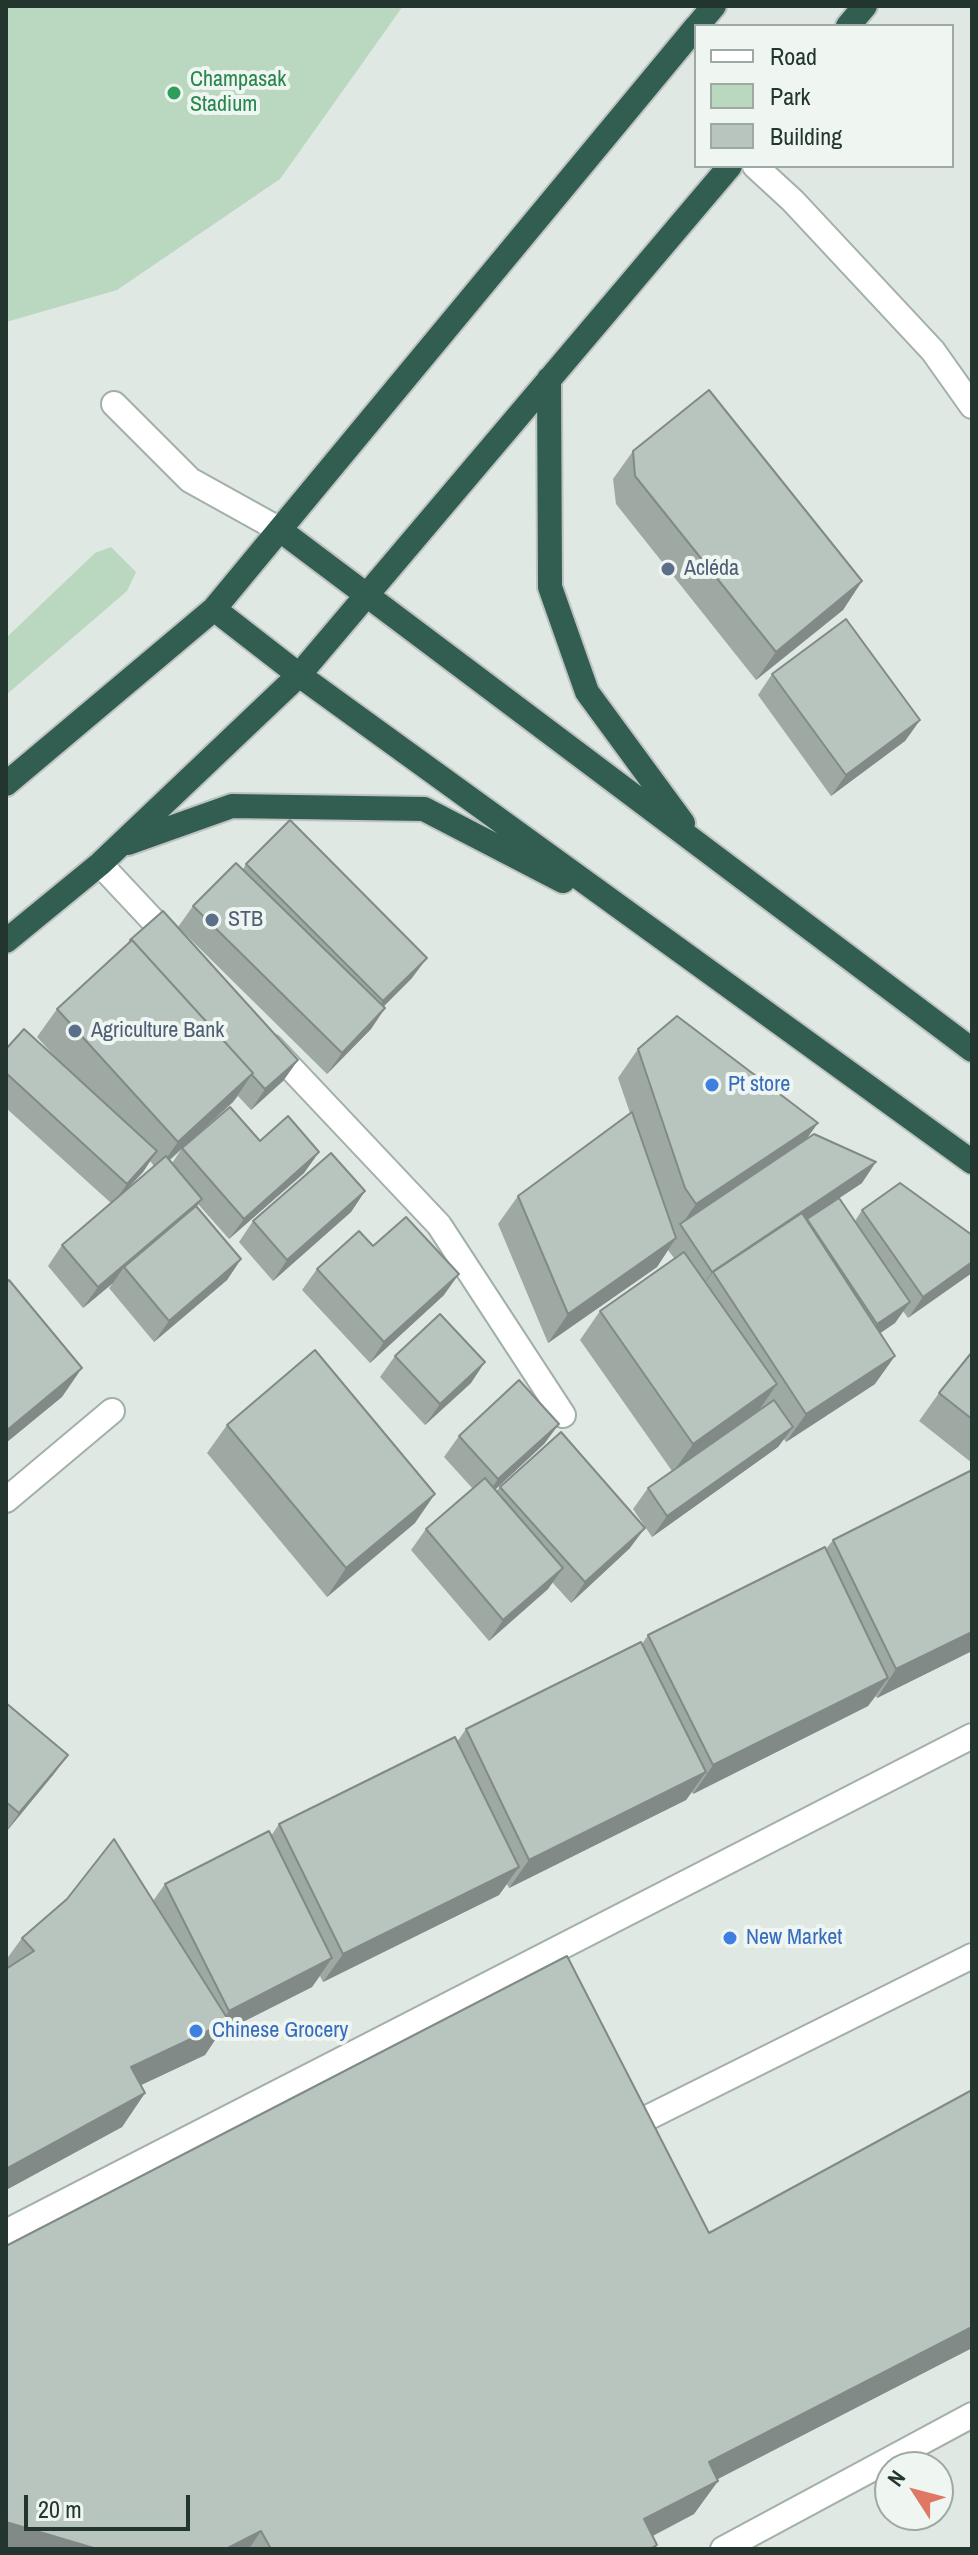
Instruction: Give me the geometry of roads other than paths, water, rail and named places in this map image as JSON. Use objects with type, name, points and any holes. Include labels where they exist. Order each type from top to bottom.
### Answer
[{"type":"highway","points":[[699,24],[714,6]]},
{"type":"highway","points":[[850,24],[865,6]]},
{"type":"highway","points":[[6,784],[214,609],[694,31]]},
{"type":"highway","points":[[6,941],[100,864],[299,675],[728,168]]},
{"type":"highway","points":[[549,379],[550,587],[587,692],[702,847]]},
{"type":"highway","points":[[280,530],[972,1050]]},
{"type":"highway","points":[[214,609],[299,675],[972,1162]]},
{"type":"highway","points":[[118,847],[232,806],[424,809],[634,918]]},
{"type":"street","points":[[757,168],[793,201],[933,351],[972,406]]},
{"type":"street","points":[[114,404],[190,480],[280,530]]},
{"type":"street","points":[[100,864],[186,957]]},
{"type":"street","points":[[251,1026],[439,1225],[563,1415]]},
{"type":"street","points":[[6,1500],[112,1411]]},
{"type":"street","points":[[6,2232],[972,1736]]},
{"type":"street","points":[[635,2124],[972,1956]]},
{"type":"street","points":[[723,2549],[972,2415]]},
{"type":"place","name":"Champasak Stadium","points":[[174,93]]},
{"type":"place","name":"Acléda","points":[[668,569]]},
{"type":"place","name":"STB","points":[[212,920]]},
{"type":"place","name":"Agriculture Bank","points":[[75,1031]]},
{"type":"place","name":"Pt store","points":[[712,1085]]},
{"type":"place","name":"New Market","points":[[730,1938]]},
{"type":"place","name":"Chinese Grocery","points":[[196,2031]]}]
